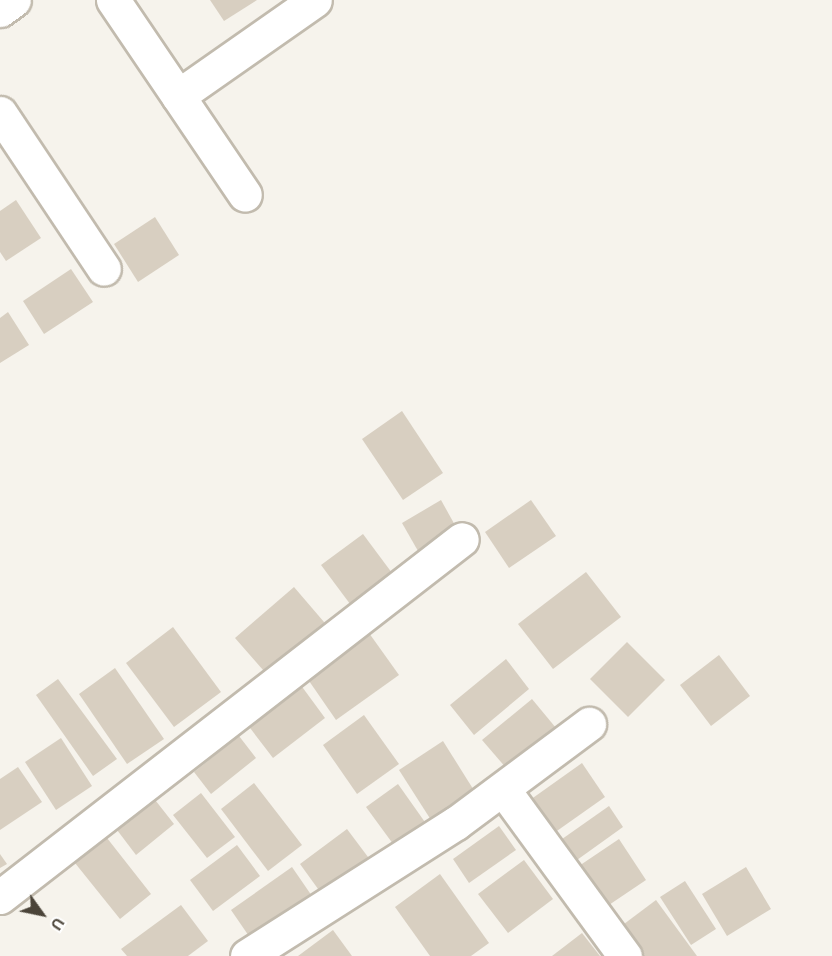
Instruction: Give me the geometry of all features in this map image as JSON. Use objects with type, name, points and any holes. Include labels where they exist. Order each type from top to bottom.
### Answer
[{"type":"street","points":[[0,10],[14,0]]},
{"type":"street","points":[[113,0],[245,195]]},
{"type":"street","points":[[178,96],[315,0]]},
{"type":"street","points":[[0,113],[104,269]]},
{"type":"street","points":[[0,897],[462,539]]},
{"type":"street","points":[[247,956],[503,789],[589,724]]},
{"type":"street","points":[[503,789],[625,956]]},
{"type":"building","points":[[210,0],[257,0],[224,21]]},
{"type":"building","points":[[16,200],[41,238],[6,261],[0,252],[0,211]]},
{"type":"building","points":[[155,217],[179,255],[138,282],[114,244]]},
{"type":"building","points":[[71,269],[93,302],[44,334],[23,301]]},
{"type":"building","points":[[8,312],[29,345],[0,363],[0,318]]},
{"type":"building","points":[[402,411],[443,473],[403,500],[362,439]]},
{"type":"building","points":[[441,500],[456,527],[418,551],[402,523]]},
{"type":"building","points":[[531,500],[556,536],[509,568],[485,532]]},
{"type":"building","points":[[363,534],[395,577],[353,608],[321,565]]},
{"type":"building","points":[[586,572],[621,617],[553,669],[518,624]]},
{"type":"building","points":[[294,587],[330,629],[271,679],[235,638]]},
{"type":"building","points":[[173,627],[221,692],[174,727],[126,663]]},
{"type":"building","points":[[369,633],[399,675],[336,720],[307,678]]},
{"type":"building","points":[[627,642],[665,680],[628,717],[590,679]]},
{"type":"building","points":[[719,655],[750,696],[711,726],[680,685]]},
{"type":"building","points":[[506,659],[529,689],[474,735],[450,705]]},
{"type":"building","points":[[115,668],[164,739],[127,764],[79,694]]},
{"type":"building","points":[[58,679],[117,759],[93,776],[36,695]]},
{"type":"building","points":[[300,684],[325,718],[273,758],[247,724]]},
{"type":"building","points":[[532,699],[556,728],[507,769],[482,740]]},
{"type":"building","points":[[364,715],[399,764],[357,794],[323,745]]},
{"type":"building","points":[[239,736],[256,758],[211,794],[194,772]]},
{"type":"building","points":[[61,738],[92,786],[56,810],[25,762]]},
{"type":"building","points":[[443,741],[475,792],[431,820],[399,770]]},
{"type":"building","points":[[582,763],[605,797],[554,833],[530,800]]},
{"type":"building","points":[[18,767],[42,802],[0,830],[0,779]]},
{"type":"building","points":[[254,783],[302,845],[268,871],[221,809]]},
{"type":"building","points":[[398,784],[427,825],[396,848],[366,807]]},
{"type":"building","points":[[201,793],[235,837],[207,858],[173,815]]},
{"type":"building","points":[[152,796],[174,824],[136,855],[114,826]]},
{"type":"building","points":[[609,806],[623,827],[570,865],[555,844]]},
{"type":"building","points":[[499,826],[516,850],[469,883],[453,859]]},
{"type":"building","points":[[347,829],[374,865],[326,900],[300,864]]},
{"type":"building","points":[[107,838],[151,894],[120,919],[75,863]]},
{"type":"building","points":[[619,839],[646,880],[600,911],[573,870]]},
{"type":"building","points":[[237,845],[260,876],[213,911],[190,880]]},
{"type":"building","points":[[0,854],[7,864],[0,868]]},
{"type":"building","points":[[524,860],[553,899],[508,933],[478,894]]},
{"type":"building","points":[[292,867],[314,899],[253,942],[231,910]]},
{"type":"building","points":[[746,867],[771,909],[727,936],[702,894]]},
{"type":"building","points":[[440,874],[489,943],[471,956],[430,956],[395,907]]},
{"type":"building","points":[[685,881],[716,929],[691,945],[660,897]]},
{"type":"building","points":[[656,900],[697,956],[629,956],[612,933]]},
{"type":"building","points":[[181,905],[208,941],[188,956],[127,956],[121,949]]},
{"type":"building","points":[[333,930],[352,956],[298,956]]},
{"type":"building","points":[[582,933],[600,956],[552,956]]}]
